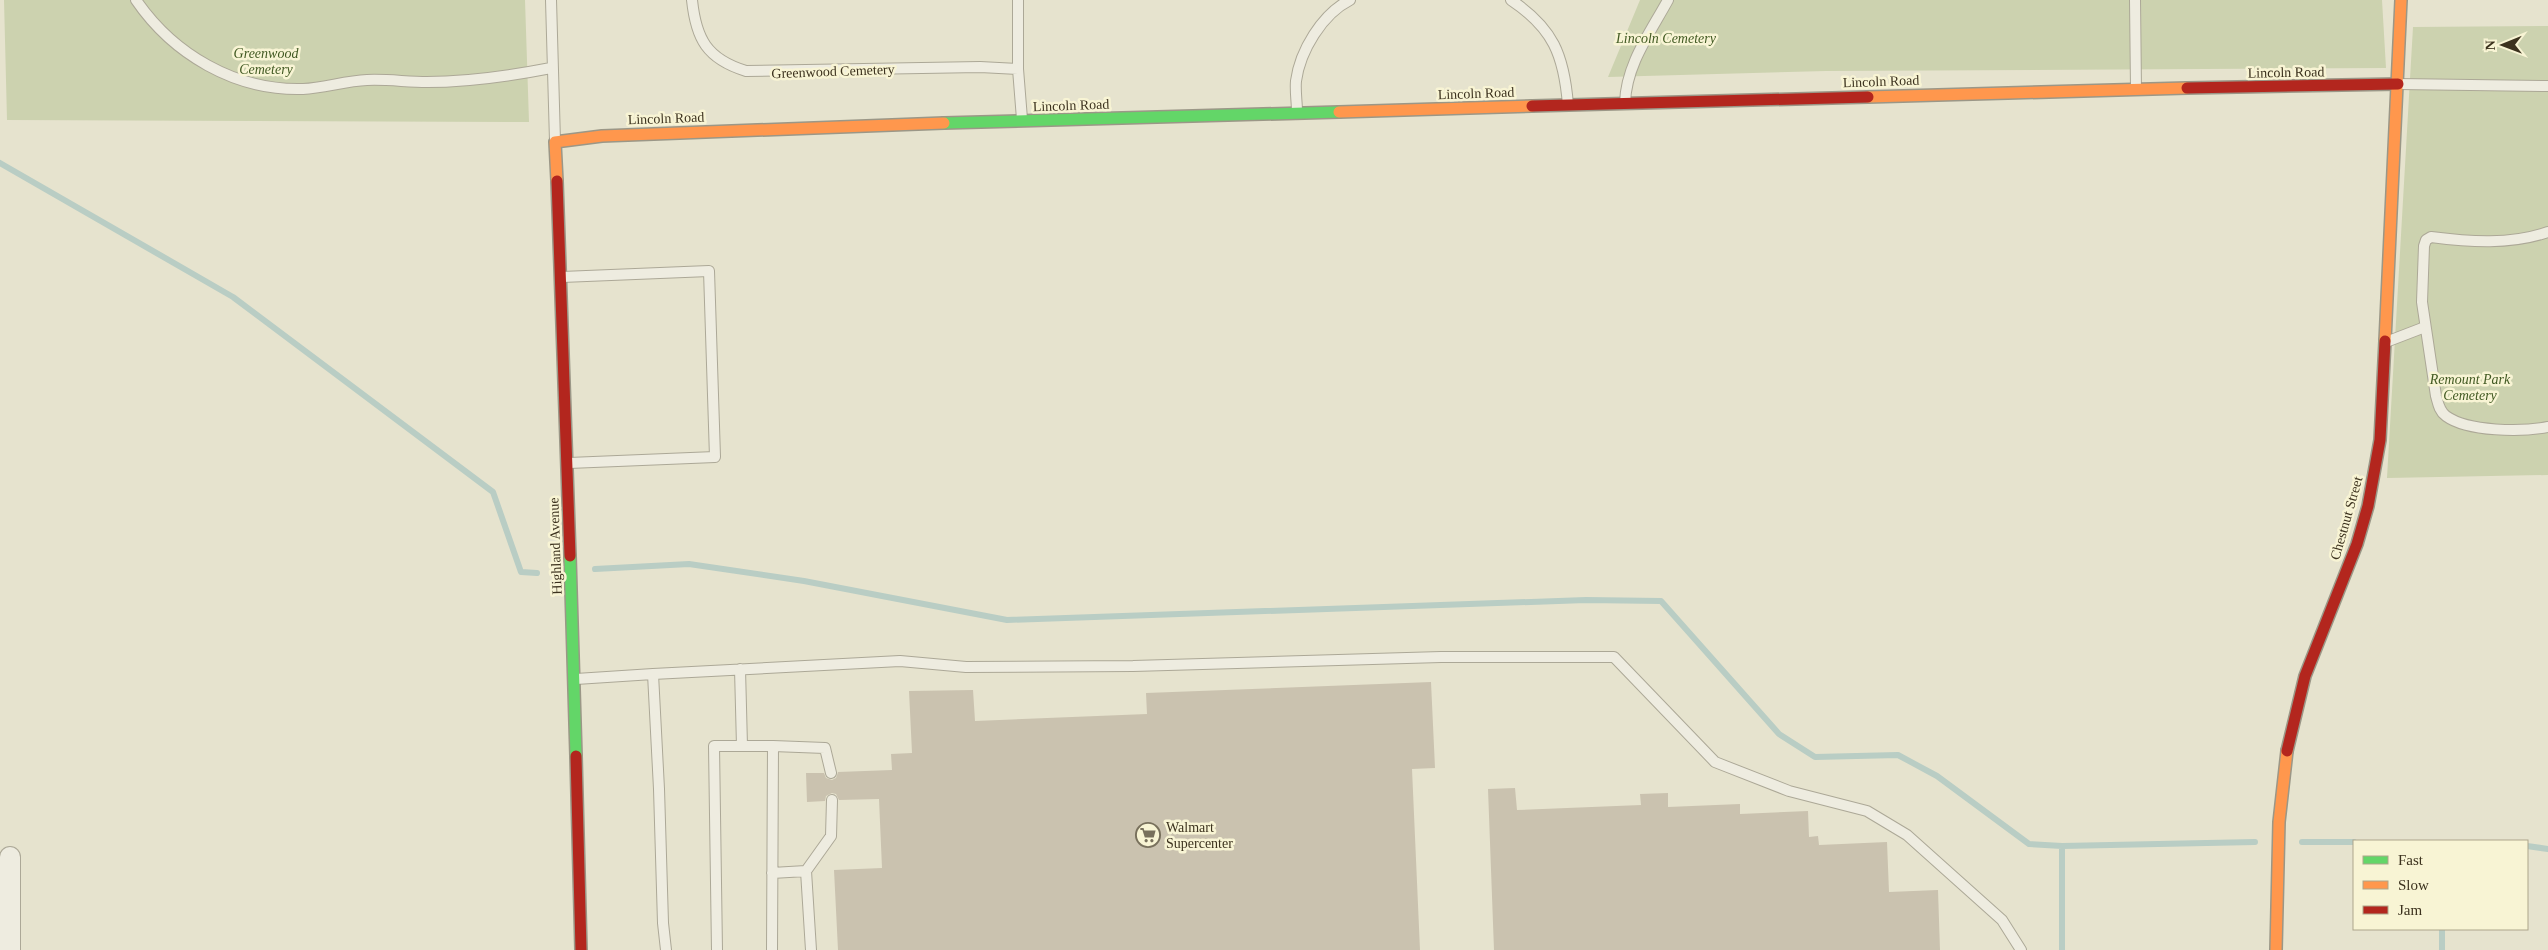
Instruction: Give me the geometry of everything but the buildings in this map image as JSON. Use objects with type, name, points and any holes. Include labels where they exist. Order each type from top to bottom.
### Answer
[{"type":"street","name":"Chestnut Street","points":[[2276,950],[2277,864],[2281,779],[2285,755],[2300,694],[2358,542],[2374,479],[2380,440],[2401,0]]},
{"type":"street","name":"Lincoln Road","points":[[555,142],[602,136],[1297,113],[2136,89],[2398,84]]},
{"type":"street","name":"Highland Avenue","points":[[555,142],[568,463],[581,950]]},
{"type":"street","points":[[10,857],[10,950]]},
{"type":"lane","points":[[136,0],[159,30],[181,50],[212,68],[244,81],[274,88],[304,89],[367,80],[462,81],[510,76],[551,68]]},
{"type":"lane","points":[[551,0],[551,68],[555,142]]},
{"type":"lane","name":"Greenwood Cemetery","points":[[692,0],[697,30],[704,44],[728,66],[746,72],[980,66],[1018,69]]},
{"type":"lane","points":[[1018,0],[1018,69],[1023,122]]},
{"type":"lane","points":[[1297,113],[1296,84],[1306,48],[1326,19],[1350,0]]},
{"type":"lane","points":[[1511,0],[1531,13],[1554,41],[1566,79],[1568,105]]},
{"type":"lane","points":[[1625,103],[1627,79],[1639,51],[1668,0]]},
{"type":"lane","points":[[2135,0],[2136,89]]},
{"type":"lane","points":[[2398,84],[2548,86]]},
{"type":"lane","points":[[2548,232],[2499,241],[2463,241],[2431,237],[2426,240],[2424,246],[2422,302],[2436,396],[2439,409],[2446,416],[2485,428],[2532,430],[2548,427]]},
{"type":"lane","points":[[560,277],[709,271],[716,457],[568,463]]},
{"type":"lane","points":[[2386,342],[2425,328]]},
{"type":"lane","points":[[574,680],[900,661],[966,668],[1133,666],[1441,657],[1614,657],[1715,762],[1789,791],[1867,811],[1907,835],[2002,920],[2021,950]]},
{"type":"lane","points":[[740,669],[742,746]]},
{"type":"lane","points":[[653,674],[663,923],[666,950]]},
{"type":"lane","points":[[717,950],[714,746],[824,748],[831,773]]},
{"type":"lane","points":[[772,950],[773,746]]},
{"type":"lane","points":[[811,950],[806,871],[831,836],[832,800]]},
{"type":"lane","points":[[772,873],[806,871]]},
{"type":"green space","name":"Greenwood Cemetery","points":[[4,0],[525,0],[529,122],[7,120]]},
{"type":"green space","name":"Lincoln Cemetery","points":[[1640,0],[2382,0],[2386,68],[1826,71],[1608,77]]},
{"type":"green space","name":"Remount Park Cemetery","points":[[2548,26],[2548,475],[2387,478],[2413,27]]},
{"type":"waterway","points":[[0,163],[233,297],[493,492],[521,572],[537,573]]},
{"type":"waterway","points":[[595,569],[689,564],[804,581],[1007,620],[1586,600],[1661,601],[1779,734],[1815,757],[1898,755],[1937,776],[2029,844],[2062,846],[2255,842]]},
{"type":"waterway","points":[[2302,842],[2353,842]]},
{"type":"waterway","points":[[2062,846],[2062,950]]},
{"type":"waterway","points":[[2528,846],[2548,849]]},
{"type":"waterway","points":[[2442,930],[2442,950]]},
{"type":"traffic: fast","points":[[944,123],[1339,112]]},
{"type":"traffic: fast","points":[[570,556],[576,756]]},
{"type":"traffic: slow","points":[[2385,341],[2401,0]]},
{"type":"traffic: slow","points":[[1868,97],[2187,88]]},
{"type":"traffic: slow","points":[[1339,112],[1532,106]]},
{"type":"traffic: slow","points":[[557,181],[555,142],[602,136],[944,123]]},
{"type":"traffic: slow","points":[[2276,950],[2279,822],[2287,751]]},
{"type":"traffic: jam","points":[[2187,88],[2398,84]]},
{"type":"traffic: jam","points":[[1532,106],[1868,97]]},
{"type":"traffic: jam","points":[[557,181],[570,556]]},
{"type":"traffic: jam","points":[[2287,751],[2305,676],[2357,544],[2368,506],[2380,440],[2385,341]]},
{"type":"traffic: jam","points":[[576,756],[581,950]]},
{"type":"place","name":"Walmart Supercenter","points":[[1148,835]]}]
